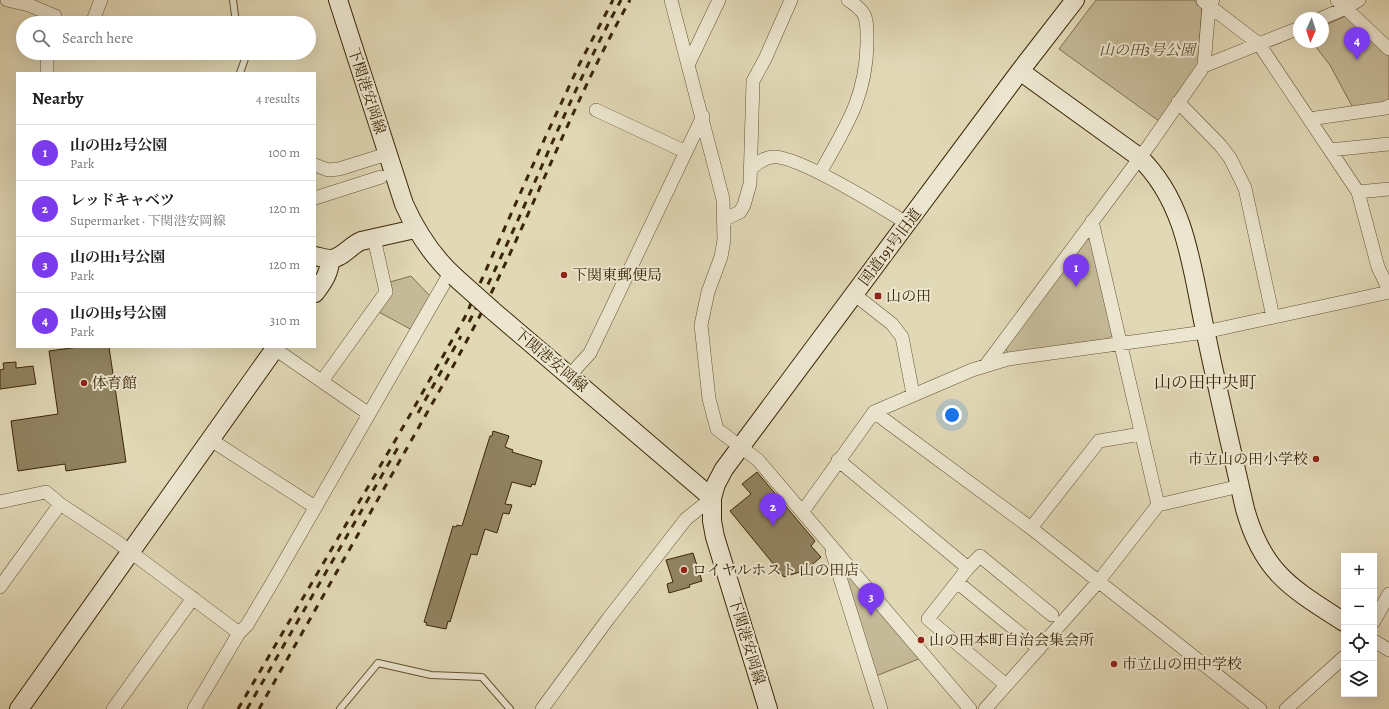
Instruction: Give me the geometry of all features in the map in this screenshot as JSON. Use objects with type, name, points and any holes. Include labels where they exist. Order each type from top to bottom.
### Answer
[{"type":"street","points":[[7,0],[43,10],[55,16]]},
{"type":"street","points":[[95,16],[101,0]]},
{"type":"street","name":"下関港安岡線","points":[[338,0],[404,204],[415,229],[436,258],[492,310],[570,374],[712,498],[712,521],[715,537],[768,709]]},
{"type":"street","points":[[671,0],[703,116],[723,199],[725,219],[724,240],[721,257],[703,309],[701,335],[710,399],[717,429],[758,460],[970,709]]},
{"type":"street","points":[[689,63],[719,0]]},
{"type":"street","points":[[725,219],[740,212],[748,193],[753,81],[779,30],[791,0]]},
{"type":"street","points":[[820,173],[845,131],[864,78],[867,46],[866,18],[861,7],[848,0]]},
{"type":"street","name":"国道191号旧道","points":[[712,498],[716,484],[740,446],[855,295],[1020,71],[1076,0]]},
{"type":"street","points":[[1329,13],[1341,4],[1359,0]]},
{"type":"street","points":[[803,512],[838,460],[874,412],[913,394],[986,365],[1008,359],[1205,332],[1389,291],[1378,267],[1358,192],[1259,44],[1208,2]]},
{"type":"street","points":[[986,365],[1204,66],[1208,2]]},
{"type":"street","points":[[1341,4],[1389,50]]},
{"type":"street","points":[[1204,66],[1293,30]]},
{"type":"street","points":[[47,60],[47,72]]},
{"type":"street","points":[[1020,71],[1139,157],[1151,168],[1165,188],[1182,226],[1240,486],[1252,533],[1269,565],[1299,592],[1341,620]]},
{"type":"street","points":[[1178,102],[1220,145],[1236,169],[1245,188],[1273,317]]},
{"type":"street","points":[[1308,119],[1386,108],[1389,106]]},
{"type":"street","points":[[596,110],[686,152]]},
{"type":"street","points":[[570,374],[590,352],[703,116]]},
{"type":"street","points":[[1330,150],[1389,144]]},
{"type":"street","points":[[316,165],[328,170],[339,169],[387,154]]},
{"type":"street","points":[[750,169],[759,162],[772,157],[782,158],[820,173],[883,208],[908,224]]},
{"type":"street","points":[[316,198],[381,177]]},
{"type":"street","points":[[1358,192],[1389,189]]},
{"type":"street","points":[[1092,221],[1158,505]]},
{"type":"street","points":[[323,257],[338,257],[353,244],[415,229]]},
{"type":"street","points":[[322,381],[386,292],[374,238]]},
{"type":"street","points":[[316,291],[326,277],[330,267],[323,257]]},
{"type":"street","points":[[194,709],[239,633],[247,625],[369,414],[453,275]]},
{"type":"street","points":[[855,295],[892,324],[902,337],[913,394]]},
{"type":"street","points":[[18,709],[211,440],[275,348],[369,414]]},
{"type":"street","points":[[874,412],[1031,528],[1260,709]]},
{"type":"street","points":[[1031,528],[1099,441],[1141,434]]},
{"type":"street","points":[[211,440],[315,507]]},
{"type":"street","points":[[838,460],[968,568]]},
{"type":"street","points":[[986,709],[1098,582],[1158,505],[1240,486]]},
{"type":"street","points":[[0,502],[46,492],[60,504],[116,541],[239,633]]},
{"type":"street","points":[[542,709],[608,619],[686,519],[712,498]]},
{"type":"street","points":[[0,588],[60,504]]},
{"type":"street","points":[[830,546],[881,709]]},
{"type":"street","points":[[1006,685],[928,619],[968,568],[980,556],[1052,615]]},
{"type":"street","points":[[958,582],[1039,649]]},
{"type":"street","points":[[1377,616],[1389,594]]},
{"type":"street","points":[[113,709],[193,598]]},
{"type":"street","points":[[1377,643],[1389,650]]},
{"type":"street","points":[[1286,709],[1341,660]]},
{"type":"lane","points":[[233,0],[235,16]]},
{"type":"lane","points":[[240,72],[245,60]]},
{"type":"lane","points":[[340,709],[378,663],[431,675],[482,677],[510,709]]},
{"type":"green space","name":"山の田3号公園","points":[[1096,0],[1194,0],[1202,6],[1198,68],[1159,121],[1059,49]]},
{"type":"green space","points":[[1346,16],[1389,55],[1389,99],[1386,102],[1353,108],[1330,65],[1317,48],[1329,48],[1329,23]]},
{"type":"green space","points":[[1085,239],[1091,239],[1113,335],[1108,339],[1008,353],[1005,348]]},
{"type":"green space","points":[[411,276],[430,296],[412,330],[377,311],[390,282]]},
{"type":"green space","points":[[846,572],[921,658],[876,676],[844,573]]},
{"type":"building","name":"体育館","points":[[72,348],[109,348],[126,462],[66,471],[65,464],[18,471],[11,421],[58,414],[49,351]]},
{"type":"building","points":[[16,362],[16,368],[33,366],[36,384],[0,389],[0,370],[4,369],[3,363]]},
{"type":"building","points":[[493,431],[509,436],[505,447],[513,450],[512,452],[542,461],[535,485],[532,484],[531,487],[512,482],[505,504],[512,505],[509,514],[503,513],[497,533],[485,529],[477,555],[471,554],[450,622],[448,621],[446,629],[426,625],[427,623],[424,622],[453,526],[462,526],[490,436],[492,436]]},
{"type":"building","points":[[757,472],[815,541],[811,546],[821,557],[806,570],[784,577],[730,511],[751,494],[742,484]]},
{"type":"building","name":"ロイヤルホスト 山の田店","points":[[693,553],[702,581],[689,585],[690,587],[669,593],[667,584],[673,582],[666,560]]},
{"type":"railway","points":[[238,709],[406,422],[465,317],[580,63],[613,0]]},
{"type":"railway","points":[[469,322],[508,242],[581,79],[621,0]]},
{"type":"railway","points":[[259,709],[472,331],[514,246],[594,69],[630,0]]},
{"type":"railway","points":[[418,413],[461,336]]},
{"type":"railway","points":[[247,709],[400,444]]},
{"type":"place","name":"山の田5号公園","points":[[1357,60]]},
{"type":"place","name":"下関東郵便局","points":[[564,275]]},
{"type":"place","name":"山の田2号公園","points":[[1076,287]]},
{"type":"place","name":"山の田","points":[[878,296]]},
{"type":"place","name":"体育館","points":[[84,383]]},
{"type":"place","name":"市立山の田小学校","points":[[1316,459]]},
{"type":"place","name":"レッドキャベツ","points":[[773,526]]},
{"type":"place","name":"ロイヤルホスト 山の田店","points":[[684,570]]},
{"type":"place","name":"山の田1号公園","points":[[871,616]]},
{"type":"place","name":"山の田本町自治会集会所","points":[[921,640]]},
{"type":"place","name":"市立山の田中学校","points":[[1114,664]]},
{"type":"district","name":"山の田中央町","points":[[1205,382]]}]
